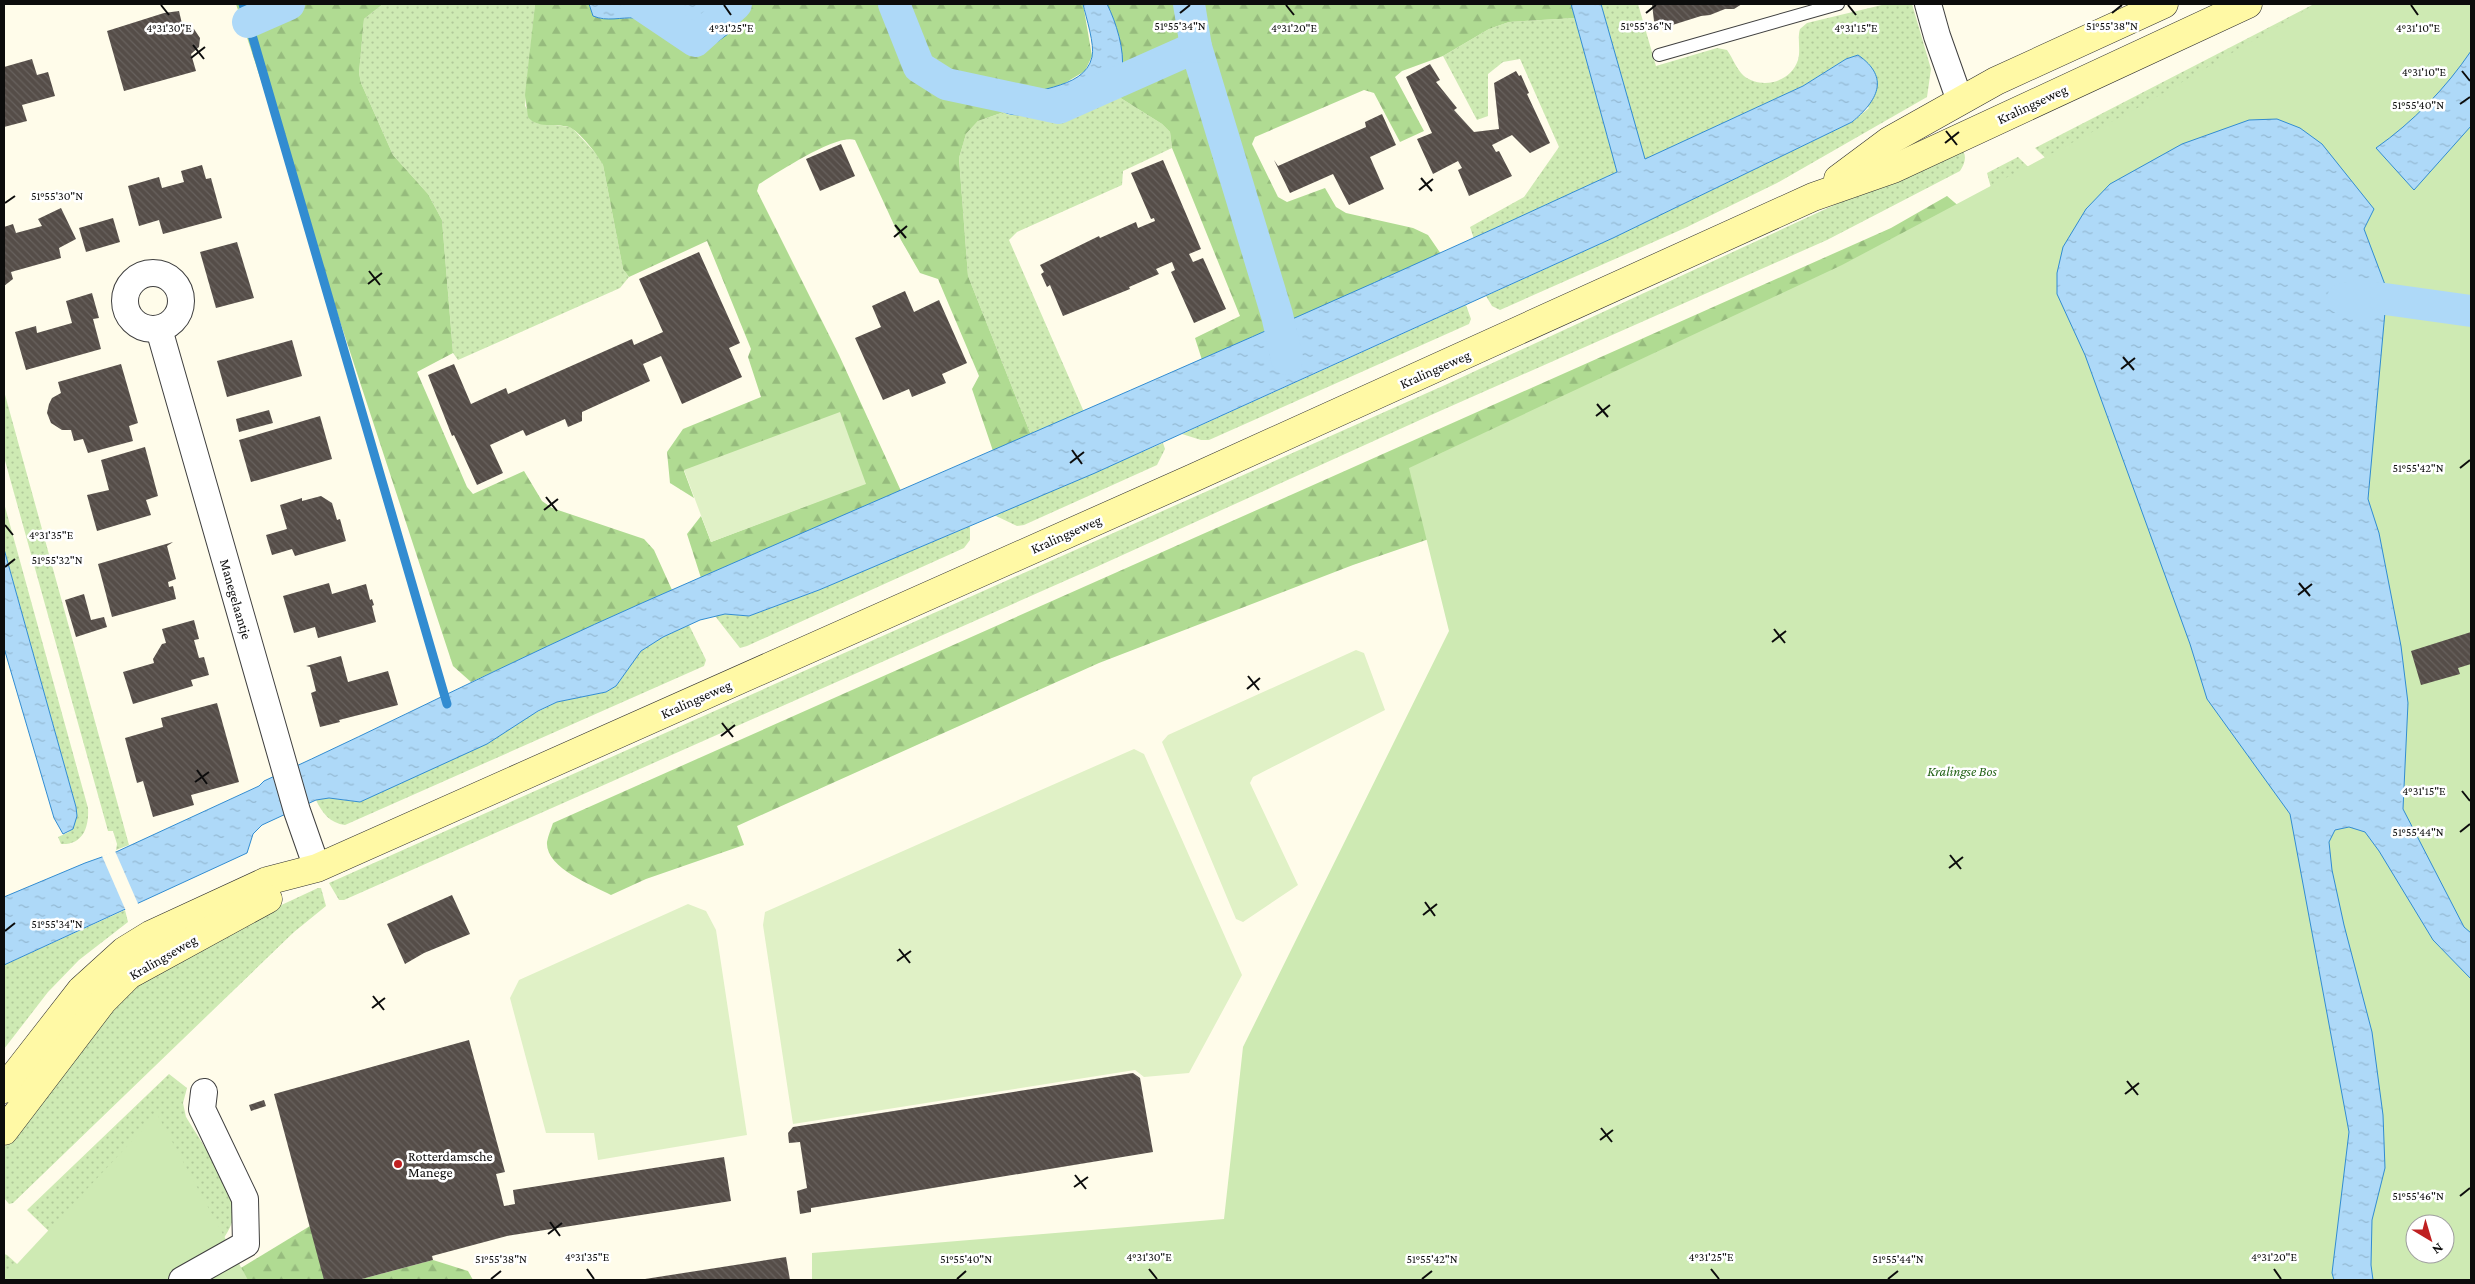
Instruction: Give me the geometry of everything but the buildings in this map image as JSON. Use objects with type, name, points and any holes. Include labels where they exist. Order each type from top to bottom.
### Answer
[{"type":"main road","name":"Kralingseweg","points":[[1813,197],[1889,141],[1996,81],[2164,4]]},
{"type":"main road","name":"Kralingseweg","points":[[4,1090],[81,990],[124,951],[150,935],[267,881],[318,868],[1193,478],[1813,197],[1893,169],[2248,4]]},
{"type":"main road","points":[[1960,101],[1974,130]]},
{"type":"main road","name":"Kralingseweg","points":[[4,1131],[103,1001],[120,982],[146,965],[298,883],[318,868]]},
{"type":"street","points":[[1928,4],[1960,101]]},
{"type":"street","name":"Manegelaantje","points":[[158,329],[297,811],[318,868]]},
{"type":"street","points":[[182,1280],[246,1244],[245,1200],[202,1109],[204,1092]]},
{"type":"lane","points":[[1659,56],[1838,4]]},
{"type":"green space","points":[[236,4],[383,4],[364,19],[359,73],[361,83],[393,155],[428,194],[442,220],[453,353],[417,372],[467,487],[473,494],[524,471],[542,501],[552,508],[644,539],[654,550],[672,590],[471,682],[453,666]]},
{"type":"green space","points":[[383,4],[535,4],[525,106],[536,123],[570,127],[600,158],[603,165],[623,269],[629,277],[620,288],[458,360],[453,353],[442,220],[428,194],[393,155],[361,83],[359,73],[364,19]]},
{"type":"green space","points":[[535,4],[589,4],[601,19],[636,18],[683,30],[717,42],[733,22],[731,4],[1083,4],[1092,56],[1085,71],[1060,86],[1020,96],[1004,105],[1004,112],[978,121],[966,134],[959,158],[968,276],[1031,435],[993,451],[972,389],[979,376],[938,279],[920,273],[901,240],[855,140],[846,139],[821,148],[759,184],[757,191],[839,355],[901,491],[701,578],[687,534],[701,516],[711,542],[866,483],[684,471],[694,498],[670,483],[667,452],[683,429],[761,397],[748,357],[751,349],[707,241],[629,277],[623,269],[601,161],[573,129],[564,126],[536,123],[528,117],[525,95]]},
{"type":"green space","points":[[1107,4],[1571,4],[1575,18],[1509,22],[1489,29],[1443,56],[1402,71],[1395,77],[1424,131],[1400,142],[1374,93],[1364,90],[1255,137],[1252,144],[1278,197],[1287,202],[1325,188],[1336,207],[1346,213],[1413,228],[1428,235],[1441,254],[1202,360],[1195,338],[1240,316],[1172,148],[1170,132],[1162,124],[1111,92],[1117,82],[1120,71],[1121,48],[1116,26]]},
{"type":"green space","points":[[1601,4],[1638,4],[1656,66],[1717,48],[1727,50],[1744,76],[1751,80],[1767,83],[1783,78],[1794,68],[1799,56],[1800,29],[1807,23],[1886,4],[1912,4],[1931,69],[1927,97],[1777,183],[1685,228],[1500,310],[1492,306],[1486,296],[1613,238],[1852,122],[1869,108],[1846,59],[1803,86],[1644,160]]},
{"type":"green space","points":[[2314,4],[2387,4],[2059,171],[2035,148]]},
{"type":"green space","name":"Kralingse Bos","points":[[2316,4],[2471,4],[2471,1280],[812,1280],[812,1253],[1224,1219],[1243,1047],[1449,631],[1409,468],[1842,265],[2141,106]]},
{"type":"green space","points":[[1575,18],[1617,172],[1474,239],[1470,227],[1524,197],[1559,147],[1520,59],[1503,62],[1488,74],[1488,116],[1477,120],[1443,56],[1489,29],[1509,22]]},
{"type":"green space","points":[[1111,92],[1162,124],[1170,132],[1172,148],[1123,171],[1122,185],[1017,232],[1009,240],[1084,412],[1031,435],[968,276],[959,158],[966,134],[978,121],[1004,112],[1009,115],[1074,103]]},
{"type":"green space","points":[[1960,147],[1963,150],[1965,159],[1960,171],[1827,240],[1431,415],[1094,568],[344,900],[339,900],[329,883],[1445,385]]},
{"type":"green space","points":[[2018,157],[2047,185],[2002,229],[1987,173]]},
{"type":"green space","points":[[1947,196],[1968,214],[1464,527],[1353,565],[1099,663],[737,826],[744,845],[646,879],[611,895],[561,868],[548,851],[547,842],[553,823],[1891,228]]},
{"type":"green space","points":[[1466,305],[1471,319],[1469,324],[1209,440],[1201,440],[1182,434]]},
{"type":"green space","points":[[4,391],[129,845],[116,850],[117,844],[113,831],[108,831],[4,457]]},
{"type":"green space","points":[[840,412],[866,484],[711,542],[684,470]]},
{"type":"green space","points":[[1163,443],[1165,449],[1157,465],[1024,525],[1017,526],[994,515]]},
{"type":"green space","points":[[4,503],[88,808],[84,833],[80,838],[69,843],[61,844],[58,837],[69,832],[77,816],[76,807],[4,549]]},
{"type":"green space","points":[[970,526],[970,540],[964,548],[747,646],[740,648],[715,616],[725,614],[749,616],[819,590]]},
{"type":"green space","points":[[689,625],[706,660],[704,666],[345,825],[327,817],[316,800],[329,798],[360,802],[557,702],[606,692],[616,686],[641,651],[663,637]]},
{"type":"green space","points":[[1356,650],[1364,653],[1385,710],[1253,777],[1250,783],[1298,885],[1243,922],[1236,919],[1162,742],[1168,735]]},
{"type":"green space","points":[[1134,749],[1144,754],[1242,975],[1189,1073],[1144,1077],[1135,1070],[793,1124],[763,925],[765,912]]},
{"type":"green space","points":[[321,888],[326,906],[294,932],[13,1203],[9,1204],[4,1198],[4,1148],[91,1031],[125,995],[146,979],[234,927]]},
{"type":"green space","points":[[688,904],[706,911],[716,930],[747,1135],[598,1160],[594,1133],[546,1133],[510,998],[519,980]]},
{"type":"green space","points":[[125,910],[128,922],[79,960],[48,992],[4,1049],[4,965]]},
{"type":"green space","points":[[169,1074],[187,1088],[183,1103],[186,1117],[229,1191],[234,1212],[232,1221],[220,1244],[99,1280],[27,1210]]},
{"type":"green space","points":[[157,1114],[248,1280],[4,1280],[4,1278]]},
{"type":"green space","points":[[310,1226],[325,1280],[221,1280]]},
{"type":"green space","points":[[4,1254],[7,1255],[35,1280],[4,1280]]},
{"type":"green space","points":[[433,1260],[468,1271],[473,1280],[358,1280]]},
{"type":"water","points":[[589,4],[731,4],[732,31],[717,42],[656,22],[635,18],[598,18],[593,16]]},
{"type":"water","points":[[1083,4],[1107,4],[1114,19],[1121,45],[1123,63],[1119,80],[1111,92],[1040,112],[1013,115],[1004,112],[1004,105],[1014,99],[1067,83],[1078,77],[1087,68],[1093,52]]},
{"type":"water","points":[[1571,4],[1601,4],[1645,159],[1803,86],[1846,59],[1858,55],[1874,72],[1877,89],[1874,98],[1868,106],[1852,122],[1613,238],[1095,473],[819,590],[749,616],[725,614],[700,620],[663,637],[641,651],[616,686],[606,692],[557,702],[538,711],[487,744],[360,802],[329,798],[316,800],[262,825],[253,834],[247,853],[4,965],[4,897],[116,852],[259,786],[264,781],[595,624],[1253,337],[1617,172]]},
{"type":"water","points":[[2471,51],[2471,126],[2414,190],[2376,148],[2428,104]]},
{"type":"water","points":[[2277,119],[2300,128],[2322,144],[2374,209],[2364,229],[2387,290],[2368,499],[2379,533],[2401,646],[2408,703],[2403,809],[2464,927],[2471,933],[2471,979],[2433,940],[2379,851],[2365,832],[2349,827],[2335,830],[2329,842],[2332,870],[2344,925],[2372,1032],[2383,1115],[2385,1168],[2372,1220],[2371,1265],[2373,1280],[2334,1280],[2332,1273],[2349,1132],[2290,814],[2207,699],[2190,644],[2085,355],[2057,294],[2057,273],[2063,247],[2086,209],[2110,184],[2182,144],[2249,120]]},
{"type":"water","points":[[4,549],[76,807],[77,816],[73,829],[63,834],[54,818],[4,648]]},
{"type":"pier","points":[[115,851],[139,906],[126,911],[102,856]]},
{"type":"waterway","points":[[243,4],[447,704]]},
{"type":"waterway","points":[[248,22],[289,4]]},
{"type":"waterway","points":[[640,4],[695,41],[736,4]]},
{"type":"waterway","points":[[894,4],[919,67],[946,84],[1059,108],[1196,47],[1277,315],[1287,359]]},
{"type":"waterway","points":[[1189,4],[1196,47]]},
{"type":"waterway","points":[[2343,299],[2385,299],[2471,311]]},
{"type":"place","name":"Rotterdamsche Manege","points":[[398,1164]]}]
